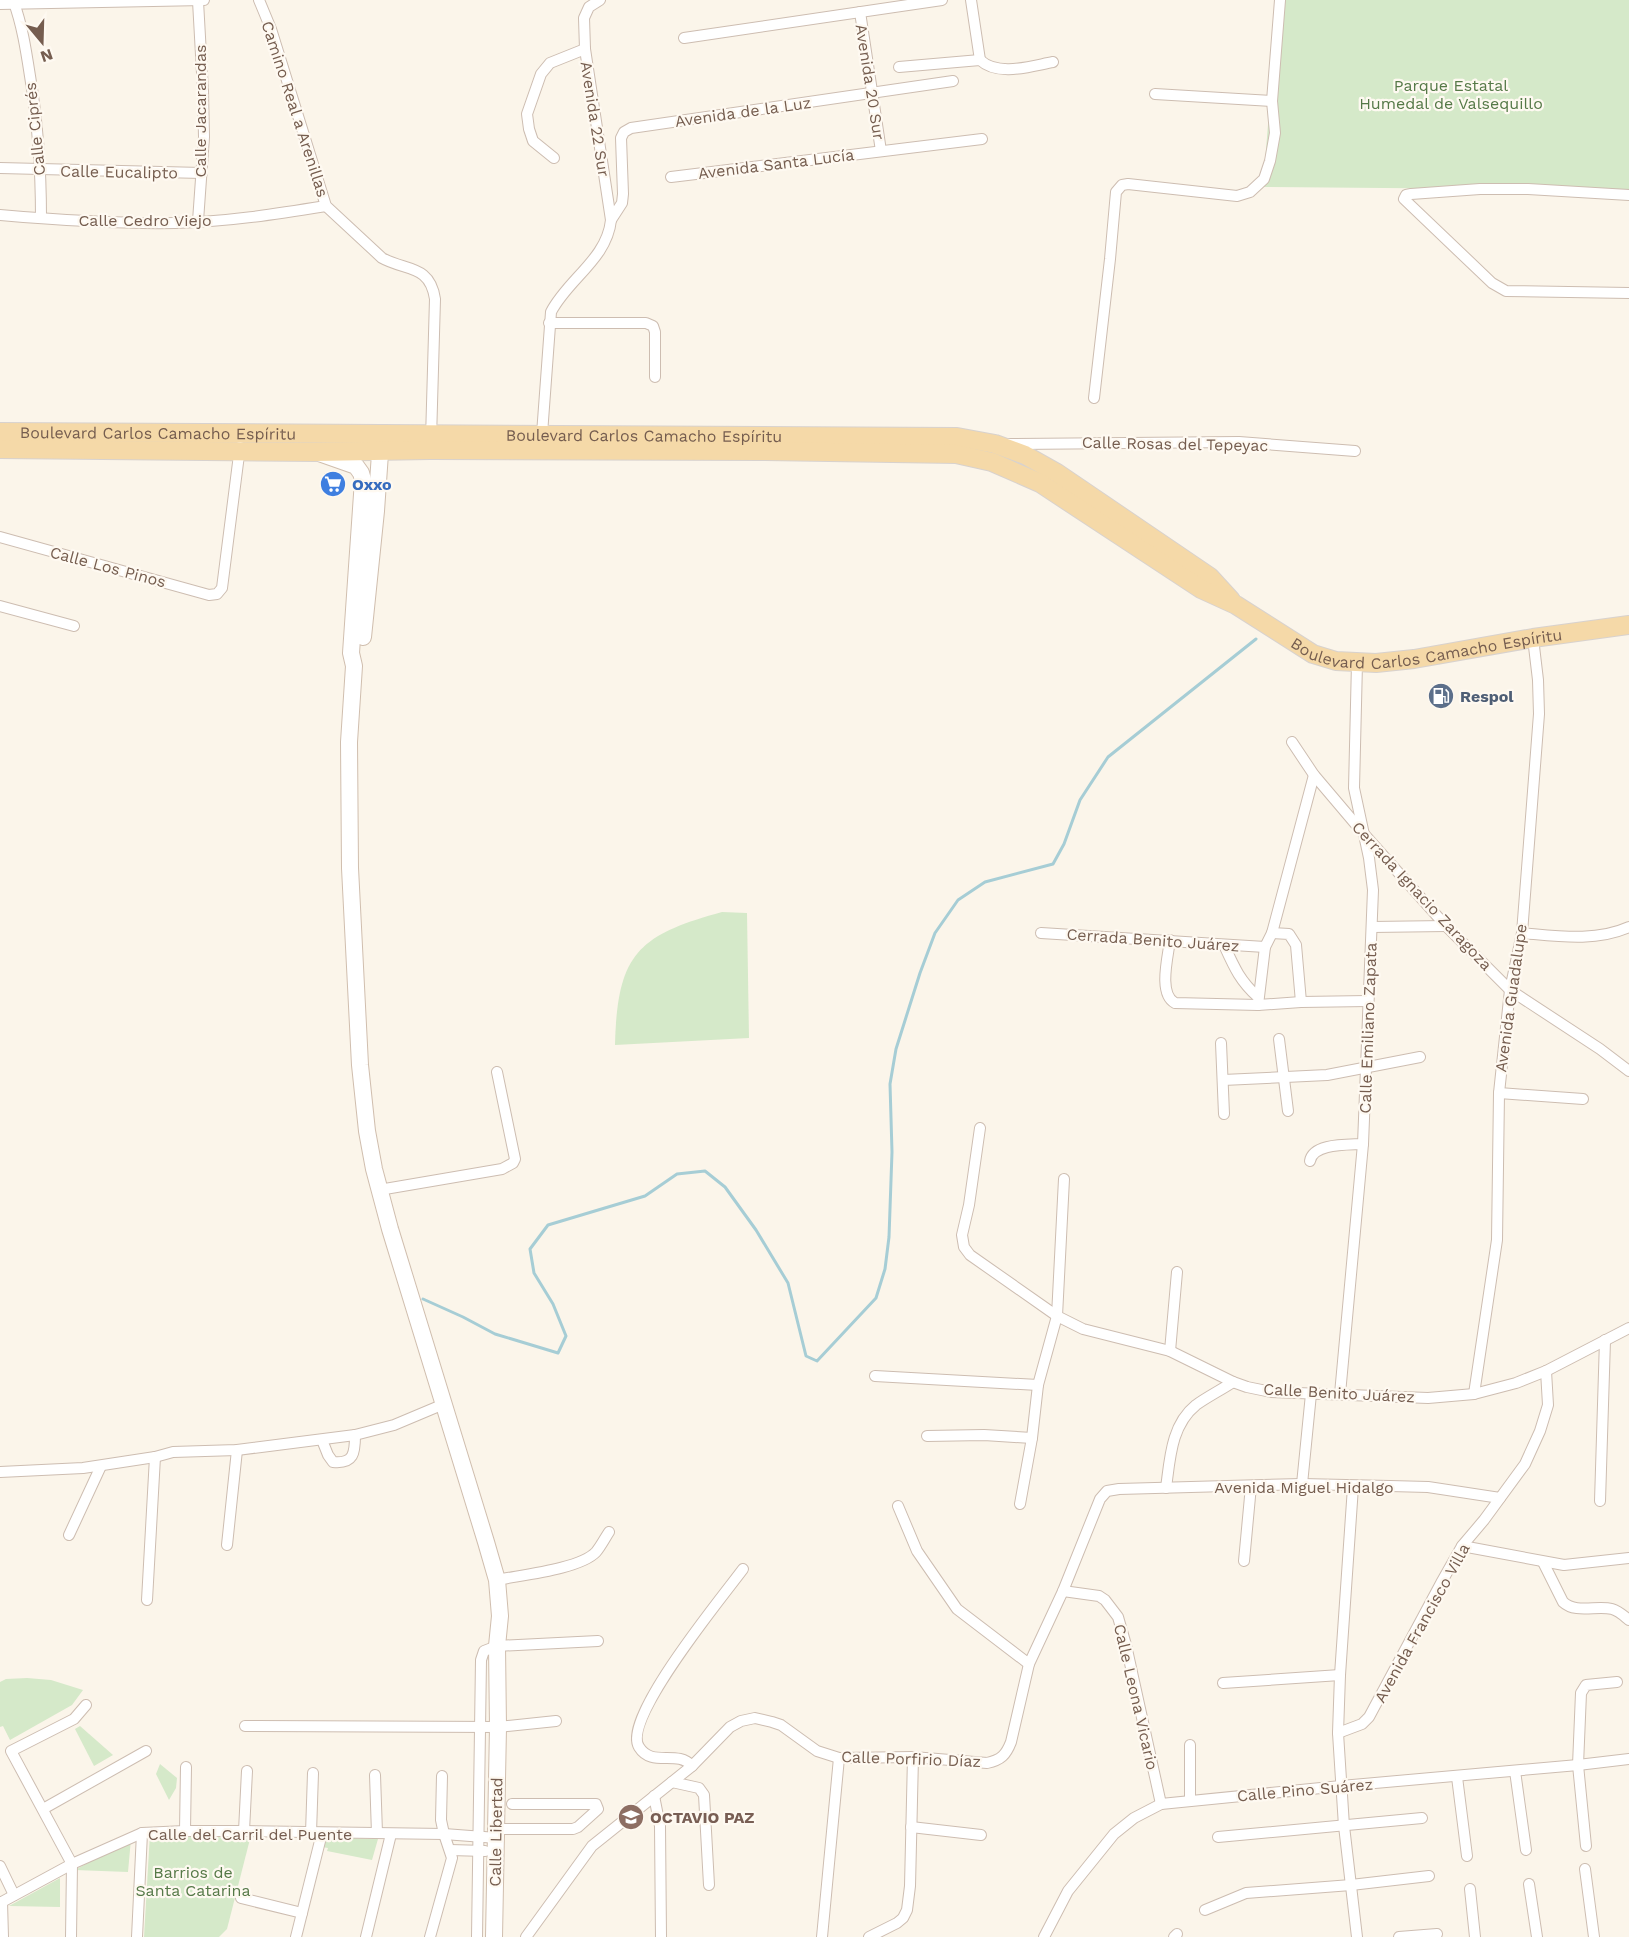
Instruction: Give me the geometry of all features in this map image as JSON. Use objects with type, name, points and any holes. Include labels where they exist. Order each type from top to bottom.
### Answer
[{"type":"main road","name":"Boulevard Carlos Camacho Espíritu","points":[[0,432],[239,442],[315,452],[381,442]]},
{"type":"main road","name":"Boulevard Carlos Camacho Espíritu","points":[[430,442],[542,434],[957,437],[995,444],[1024,455],[1057,473],[1122,516],[1210,577],[1236,605]]},
{"type":"main road","name":"Boulevard Carlos Camacho Espíritu","points":[[0,449],[239,442],[430,442],[956,454],[1005,467],[1040,483],[1201,590],[1236,605],[1313,654],[1336,661],[1357,663],[1414,659],[1533,638],[1629,625]]},
{"type":"main road","points":[[354,666],[361,654],[381,442]]},
{"type":"main road","points":[[315,452],[356,466],[363,480],[351,653],[354,666]]},
{"type":"main road","points":[[361,473],[379,474]]},
{"type":"main road","name":"Calle Libertad","points":[[354,666],[349,742],[350,868],[360,1065],[368,1131],[379,1190],[401,1268],[497,1580],[500,1616],[497,1646],[498,1727],[494,1937]]},
{"type":"street","points":[[0,4],[201,0]]},
{"type":"street","name":"Calle Jacarandas","points":[[198,221],[204,137],[201,0]]},
{"type":"street","name":"Camino Real a Arenillas","points":[[259,0],[271,29],[326,206],[382,258],[390,263],[419,271],[434,291],[430,442]]},
{"type":"street","name":"Avenida 22 Sur","points":[[600,0],[590,7],[584,18],[585,49],[611,220]]},
{"type":"street","points":[[684,38],[942,0]]},
{"type":"street","points":[[971,0],[980,60],[987,66],[997,68],[1053,62]]},
{"type":"street","points":[[1094,398],[1110,259],[1114,198],[1118,188],[1128,184],[1237,196],[1250,192],[1264,179],[1275,133],[1272,101],[1280,0]]},
{"type":"street","name":"Calle Ciprés","points":[[14,2],[28,60],[37,125],[41,170],[41,218]]},
{"type":"street","name":"Avenida 20 Sur","points":[[860,12],[881,151]]},
{"type":"street","points":[[554,158],[533,141],[527,114],[541,74],[550,63],[585,49]]},
{"type":"street","points":[[899,67],[980,60]]},
{"type":"street","name":"Avenida de la Luz","points":[[542,434],[551,312],[558,299],[602,249],[611,220],[622,203],[621,138],[624,132],[631,128],[953,81]]},
{"type":"street","points":[[1155,94],[1272,101]]},
{"type":"street","name":"Avenida Santa Lucía","points":[[671,177],[982,139]]},
{"type":"street","name":"Calle Eucalipto","points":[[0,168],[202,173]]},
{"type":"street","points":[[1629,195],[1528,189],[1480,189],[1406,195],[1404,199],[1492,283],[1501,288],[1512,291],[1629,293]]},
{"type":"street","name":"Calle Cedro Viejo","points":[[0,215],[113,223],[175,223],[264,216],[326,206]]},
{"type":"street","points":[[549,323],[646,323],[653,326],[655,377]]},
{"type":"street","name":"Calle Los Pinos","points":[[0,537],[209,595],[217,594],[222,588],[239,442]]},
{"type":"street","name":"Calle Rosas del Tepeyac","points":[[995,444],[1239,442],[1355,451]]},
{"type":"street","points":[[0,606],[74,626]]},
{"type":"street","name":"Avenida Guadalupe","points":[[1474,1394],[1497,1240],[1499,1093],[1510,990],[1522,933],[1539,714],[1533,638]]},
{"type":"street","name":"Calle Emiliano Zapata","points":[[1340,1394],[1363,1144],[1373,890],[1369,858],[1354,788],[1357,663]]},
{"type":"street","name":"Cerrada Ignacio Zaragoza","points":[[1292,742],[1314,775],[1364,834],[1446,926],[1510,990],[1600,1049],[1629,1071]]},
{"type":"street","points":[[1258,1001],[1264,947],[1272,933],[1314,775]]},
{"type":"street","points":[[1372,927],[1446,926]]},
{"type":"street","points":[[1522,933],[1588,936],[1607,934],[1629,927]]},
{"type":"street","name":"Cerrada Benito Juárez","points":[[1041,933],[1264,947]]},
{"type":"street","points":[[1272,933],[1289,934],[1296,945],[1300,1002]]},
{"type":"street","points":[[1170,940],[1165,988],[1171,1001],[1181,1004],[1368,1001]]},
{"type":"street","points":[[1224,945],[1235,971],[1258,1001]]},
{"type":"street","points":[[1279,1039],[1288,1111]]},
{"type":"street","points":[[1221,1043],[1224,1114]]},
{"type":"street","points":[[1223,1080],[1327,1075],[1420,1057]]},
{"type":"street","points":[[379,1190],[502,1169],[513,1164],[515,1159],[497,1072]]},
{"type":"street","points":[[1499,1093],[1583,1099]]},
{"type":"street","name":"Calle Benito Juárez","points":[[980,1128],[969,1205],[962,1235],[964,1247],[976,1260],[1057,1316],[1083,1329],[1170,1351],[1247,1388],[1271,1392],[1428,1398],[1474,1394],[1509,1386],[1546,1371],[1629,1328]]},
{"type":"street","points":[[1310,1161],[1313,1153],[1323,1148],[1363,1144]]},
{"type":"street","points":[[1020,1504],[1032,1438],[1038,1385],[1057,1316],[1064,1179]]},
{"type":"street","points":[[1170,1351],[1177,1272]]},
{"type":"street","points":[[1600,1501],[1605,1340]]},
{"type":"street","name":"Avenida Francisco Villa","points":[[1338,1733],[1362,1724],[1369,1717],[1462,1546],[1525,1464],[1548,1405],[1546,1371]]},
{"type":"street","points":[[874,1376],[1038,1385]]},
{"type":"street","points":[[1166,1488],[1173,1443],[1184,1417],[1196,1406],[1233,1382]]},
{"type":"street","points":[[1302,1484],[1311,1394]]},
{"type":"street","points":[[0,1472],[101,1466],[173,1452],[237,1450],[355,1435],[394,1425],[444,1404]]},
{"type":"street","points":[[322,1440],[333,1462],[342,1463],[350,1460],[355,1451],[355,1435]]},
{"type":"street","points":[[927,1436],[984,1435],[1032,1438]]},
{"type":"street","points":[[227,1545],[237,1450]]},
{"type":"street","points":[[147,1599],[155,1457]]},
{"type":"street","points":[[69,1535],[101,1466]]},
{"type":"street","name":"Avenida Miguel Hidalgo","points":[[1107,1491],[1302,1484],[1428,1487],[1500,1498]]},
{"type":"street","points":[[1244,1561],[1251,1486]]},
{"type":"street","points":[[1353,1486],[1338,1733],[1344,1826],[1357,1937]]},
{"type":"street","name":"Calle Porfirio Díaz","points":[[526,1937],[592,1846],[692,1766],[730,1728],[741,1721],[762,1718],[781,1725],[817,1751],[839,1758],[913,1757],[987,1763],[1003,1757],[1011,1742],[1029,1664],[1063,1591],[1100,1499],[1107,1491]]},
{"type":"street","points":[[898,1506],[917,1551],[957,1609],[1029,1664]]},
{"type":"street","points":[[497,1580],[572,1565],[584,1560],[596,1552],[609,1532]]},
{"type":"street","points":[[1462,1546],[1564,1565],[1629,1558]]},
{"type":"street","points":[[1543,1562],[1567,1606],[1609,1608],[1629,1620]]},
{"type":"street","points":[[692,1766],[687,1760],[681,1758],[658,1758],[645,1753],[637,1742],[638,1729],[646,1709],[676,1657],[743,1569]]},
{"type":"street","name":"Calle Leona Vicario","points":[[1063,1591],[1099,1596],[1118,1617],[1161,1804]]},
{"type":"street","points":[[477,1937],[481,1660],[484,1651],[497,1646],[598,1641]]},
{"type":"street","points":[[1223,1683],[1340,1675]]},
{"type":"street","points":[[1586,1846],[1578,1765],[1581,1693],[1583,1687],[1589,1684],[1617,1682]]},
{"type":"street","points":[[71,1937],[72,1864],[11,1751],[74,1719],[86,1705]]},
{"type":"street","points":[[245,1726],[498,1727],[556,1720]]},
{"type":"street","points":[[1190,1745],[1190,1801]]},
{"type":"street","points":[[43,1809],[146,1751]]},
{"type":"street","points":[[869,1937],[897,1923],[907,1910],[910,1886],[913,1757]]},
{"type":"street","points":[[822,1937],[839,1758]]},
{"type":"street","name":"Calle Pino Suárez","points":[[1044,1937],[1068,1891],[1114,1834],[1134,1818],[1161,1804],[1629,1759]]},
{"type":"street","points":[[185,1831],[186,1767]]},
{"type":"street","points":[[244,1831],[247,1771]]},
{"type":"street","points":[[1515,1771],[1526,1850]]},
{"type":"street","points":[[296,1937],[316,1833],[313,1773]]},
{"type":"street","points":[[375,1775],[377,1833]]},
{"type":"street","points":[[430,1937],[452,1858],[441,1820],[442,1776]]},
{"type":"street","points":[[1456,1777],[1467,1856]]},
{"type":"street","points":[[672,1782],[699,1788],[704,1795],[709,1885]]},
{"type":"street","points":[[654,1796],[660,1826],[662,1937]]},
{"type":"street","points":[[450,1850],[479,1851],[496,1840],[573,1829],[598,1809],[596,1804],[512,1804]]},
{"type":"street","points":[[1218,1837],[1422,1818]]},
{"type":"street","points":[[911,1827],[981,1835]]},
{"type":"street","name":"Calle del Carril del Puente","points":[[1,1903],[72,1864],[142,1833],[244,1831],[444,1834],[479,1836],[496,1840]]},
{"type":"street","points":[[137,1937],[142,1833]]},
{"type":"street","points":[[366,1937],[391,1834]]},
{"type":"street","points":[[0,1866],[14,1895]]},
{"type":"street","points":[[1585,1869],[1594,1937]]},
{"type":"street","points":[[1205,1910],[1246,1893],[1351,1885],[1429,1875]]},
{"type":"street","points":[[1529,1884],[1537,1937]]},
{"type":"street","points":[[1470,1889],[1475,1937]]},
{"type":"street","points":[[241,1898],[302,1913]]},
{"type":"street","points":[[1,1903],[3,1937]]},
{"type":"street","points":[[1399,1937],[1437,1934]]},
{"type":"green space","name":"Parque Estatal Humedal de Valsequillo","points":[[1278,0],[1629,0],[1629,190],[1263,187]]},
{"type":"green space","points":[[722,912],[747,913],[749,1038],[615,1045],[621,989],[628,969],[638,953],[652,940],[670,930]]},
{"type":"green space","points":[[6,1679],[51,1680],[83,1690],[72,1705],[10,1740],[3,1726],[0,1727],[0,1682]]},
{"type":"green space","points":[[80,1726],[113,1755],[94,1766],[75,1729]]},
{"type":"green space","points":[[160,1764],[177,1778],[176,1788],[169,1800],[156,1774]]},
{"type":"green space","name":"Barrios de Santa Catarina","points":[[150,1833],[250,1839],[227,1929],[219,1937],[144,1937]]},
{"type":"green space","points":[[324,1837],[378,1839],[372,1860],[327,1851],[328,1848],[322,1847]]},
{"type":"green space","points":[[131,1839],[128,1872],[75,1870]]},
{"type":"green space","points":[[60,1878],[60,1907],[9,1906]]},
{"type":"waterway","points":[[423,1299],[495,1334],[558,1353],[566,1336],[553,1304],[534,1273],[530,1249],[548,1225],[645,1196],[677,1174],[705,1171],[725,1187],[756,1230],[788,1283],[806,1356],[817,1361],[876,1298],[885,1269],[889,1237],[892,1152],[890,1084],[896,1049],[935,933],[958,900],[985,882],[1053,864],[1064,844],[1080,800],[1108,757],[1256,639]]},
{"type":"place","name":"Oxxo","points":[[333,484]]},
{"type":"place","name":"Respol","points":[[1441,696]]},
{"type":"place","name":"OCTAVIO PAZ","points":[[631,1817]]}]
